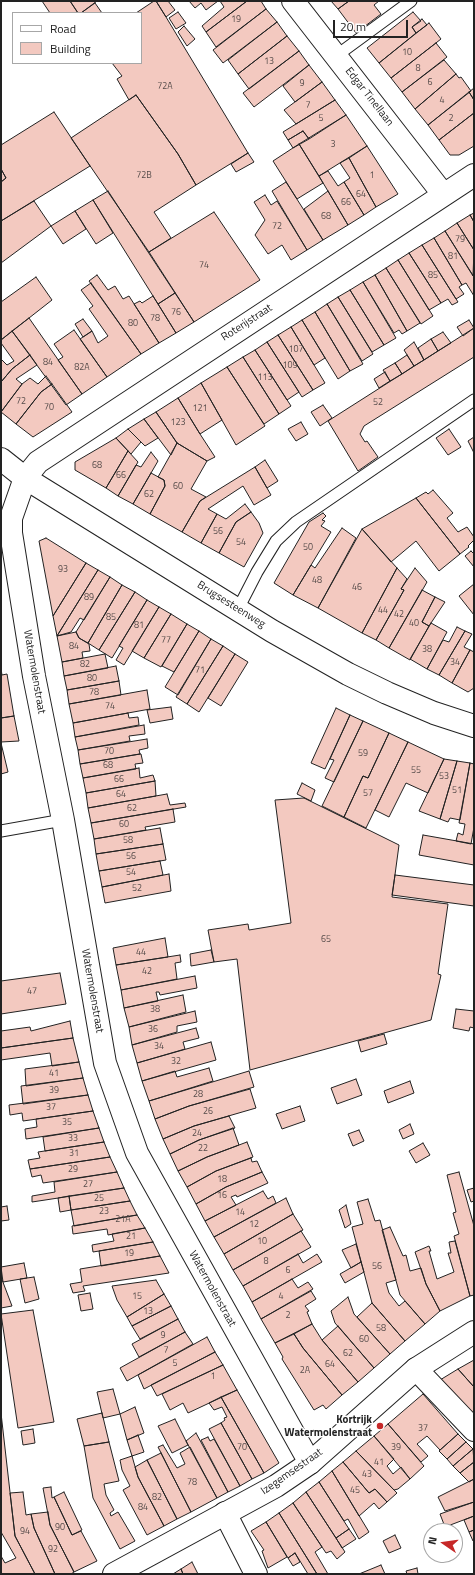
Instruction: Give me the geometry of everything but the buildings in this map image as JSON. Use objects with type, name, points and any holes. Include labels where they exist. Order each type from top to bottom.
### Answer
[{"type":"street","name":"Edgar Tinellaan","points":[[293,1],[443,194]]},
{"type":"street","name":"Roterijstraat","points":[[26,478],[38,462],[51,453],[474,175]]},
{"type":"street","name":"Brugsesteenweg","points":[[1,459],[26,478],[238,609],[348,674],[434,713],[474,726]]},
{"type":"street","name":"Watermolenstraat","points":[[26,478],[11,518],[11,533],[34,676],[63,820],[106,1063],[137,1153],[310,1462]]},
{"type":"street","name":"Izegemsestraat","points":[[114,1574],[276,1486],[310,1462],[416,1370],[474,1332]]},
{"type":"street","points":[[416,1370],[474,1430]]},
{"type":"street","points":[[225,1513],[256,1574]]},
{"type":"lane","points":[[336,56],[411,1]]},
{"type":"lane","points":[[238,609],[276,541],[296,522],[474,400]]},
{"type":"lane","points":[[1,831],[63,820]]},
{"type":"place","name":"Kortrijk Watermolenstraat","points":[[380,1426]]}]
